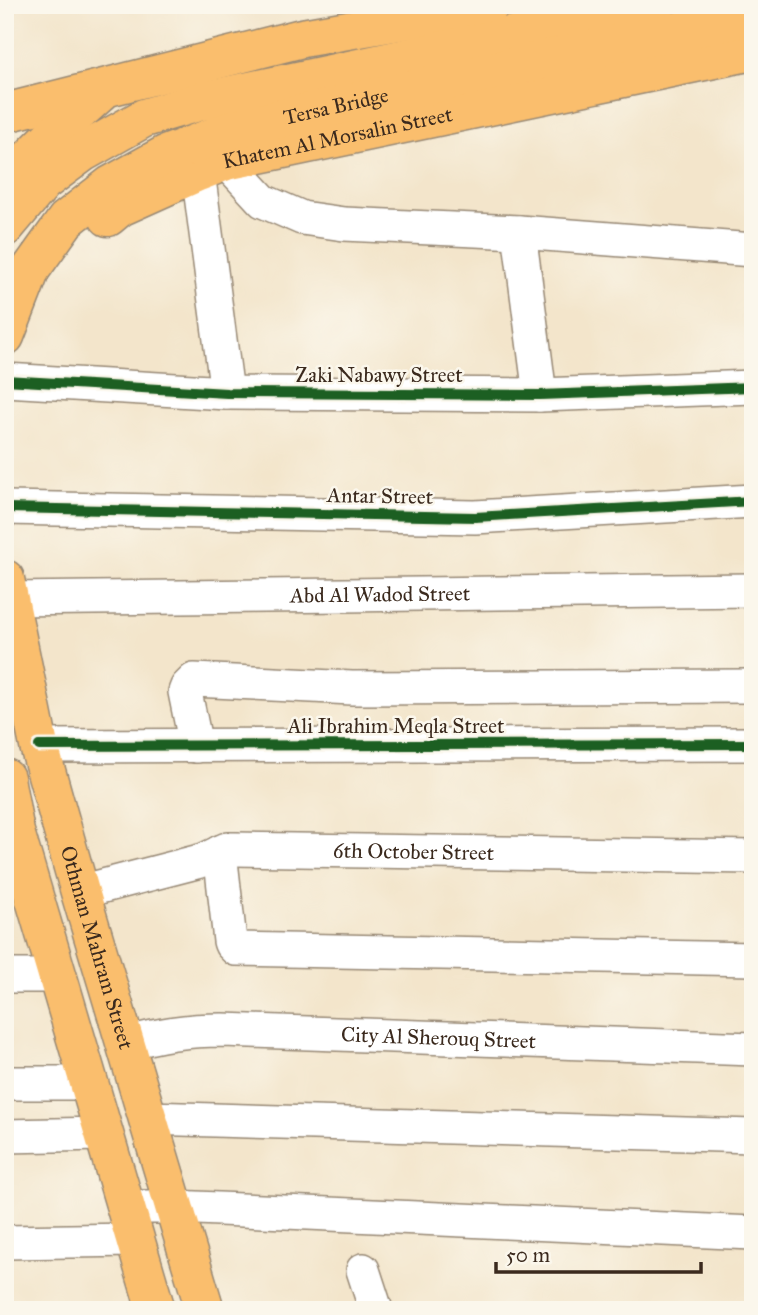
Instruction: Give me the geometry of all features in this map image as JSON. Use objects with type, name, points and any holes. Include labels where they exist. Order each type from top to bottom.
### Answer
[{"type":"main road","points":[[5,113],[302,38],[490,5]]},
{"type":"main road","name":"Tersa Bridge","points":[[5,227],[43,182],[82,153],[144,118],[198,102],[656,5]]},
{"type":"main road","name":"Tersa Bridge","points":[[5,336],[31,269],[66,220],[111,185],[165,155],[247,126],[609,45],[753,16]]},
{"type":"main road","name":"Khatem Al Morsalin Street","points":[[5,362],[49,277],[80,238],[120,207],[212,167],[753,51]]},
{"type":"main road","points":[[5,187],[57,132],[105,89]]},
{"type":"main road","name":"Othman Mahram Street","points":[[7,589],[39,746],[205,1310]]},
{"type":"main road","points":[[5,778],[10,832],[57,976],[156,1310]]},
{"type":"street","points":[[212,167],[263,201],[302,218],[344,224],[519,232],[753,250]]},
{"type":"street","points":[[212,167],[226,393]]},
{"type":"street","points":[[519,232],[540,395]]},
{"type":"street","name":"Zaki Nabawy Street","points":[[5,380],[226,393],[540,395],[753,387]]},
{"type":"street","name":"Antar Street","points":[[5,508],[475,517],[753,501]]},
{"type":"street","name":"Abd Al Wadod Street","points":[[7,589],[753,590]]},
{"type":"street","points":[[196,746],[185,692],[194,680],[352,688],[753,685]]},
{"type":"street","name":"Ali Ibrahim Meqla Street","points":[[39,746],[753,744]]},
{"type":"street","name":"6th October Street","points":[[80,892],[204,860],[226,849],[753,857]]},
{"type":"street","points":[[220,852],[230,941],[236,948],[753,959]]},
{"type":"street","points":[[5,976],[57,976]]},
{"type":"street","name":"City Al Sherouq Street","points":[[125,1044],[190,1030],[223,1030],[753,1049]]},
{"type":"street","points":[[5,1083],[89,1083]]},
{"type":"street","points":[[148,1118],[753,1136]]},
{"type":"street","points":[[5,1136],[103,1134]]},
{"type":"street","points":[[5,1242],[130,1224],[174,1207],[753,1233]]},
{"type":"street","points":[[363,1270],[376,1310]]},
{"type":"cycle path","points":[[5,380],[227,393],[540,395],[753,387]]},
{"type":"cycle path","points":[[5,508],[475,517],[753,501]]},
{"type":"cycle path","points":[[39,746],[753,744]]}]
